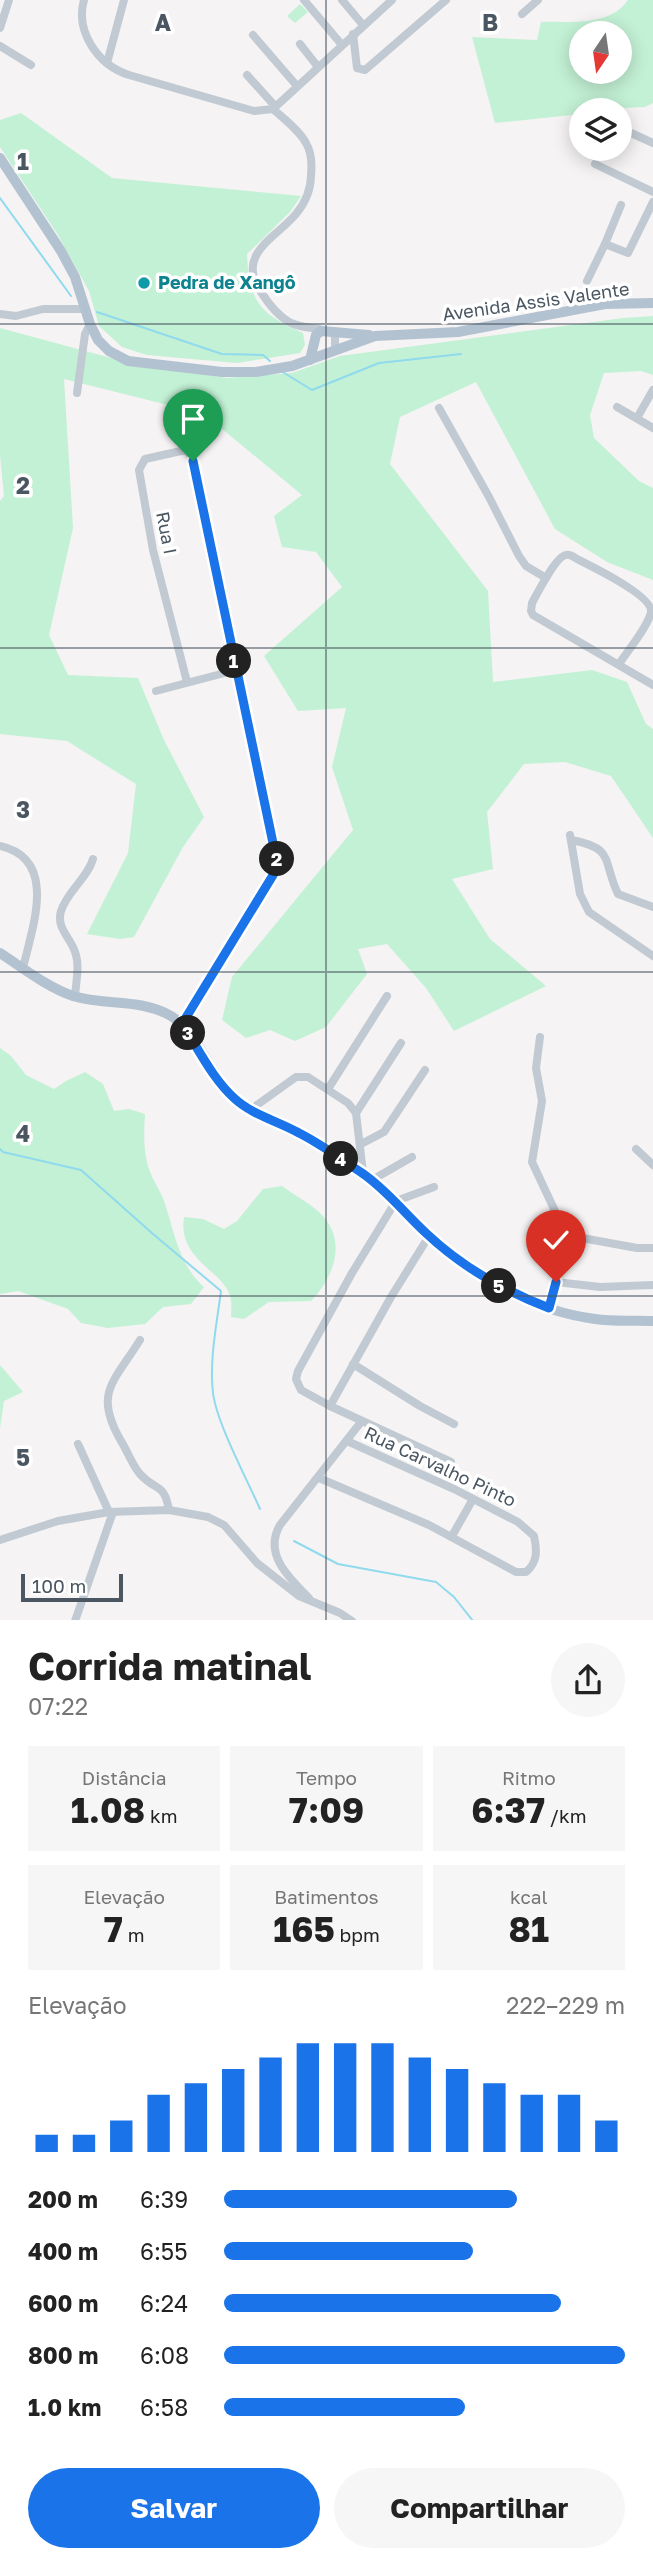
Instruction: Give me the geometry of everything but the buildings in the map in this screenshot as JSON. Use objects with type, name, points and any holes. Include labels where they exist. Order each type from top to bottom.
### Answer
[{"type":"main road","name":"Avenida Assis Valente","points":[[0,158],[61,251],[75,277],[98,340],[109,351],[128,361],[241,372],[282,368],[375,336],[458,332],[605,304],[653,303]]},
{"type":"main road","points":[[310,360],[314,339],[318,333],[327,330],[375,336]]},
{"type":"main road","points":[[0,953],[57,989],[75,996],[148,1007],[182,1024],[228,1092],[250,1110],[298,1132],[363,1173],[396,1201],[429,1236],[505,1290],[549,1308],[594,1319],[653,1319]]},
{"type":"street","points":[[0,29],[9,0]]},
{"type":"street","points":[[84,0],[84,31],[94,50],[107,63],[121,72],[254,111],[274,108],[386,2]]},
{"type":"street","points":[[107,63],[124,0]]},
{"type":"street","points":[[304,0],[342,45]]},
{"type":"street","points":[[342,0],[363,25]]},
{"type":"street","points":[[353,34],[357,68],[365,70],[446,0]]},
{"type":"street","points":[[522,14],[534,1]]},
{"type":"street","points":[[253,35],[297,86]]},
{"type":"street","points":[[300,44],[318,67]]},
{"type":"street","points":[[0,46],[30,65]]},
{"type":"street","points":[[247,75],[308,146],[311,182],[303,204],[256,254],[253,267],[257,286],[266,300],[284,318],[300,326],[322,350],[331,351],[335,336],[327,330],[300,326]]},
{"type":"street","points":[[632,133],[653,143]]},
{"type":"street","points":[[595,164],[653,192]]},
{"type":"street","points":[[607,240],[628,254],[653,202]]},
{"type":"street","points":[[587,281],[621,205]]},
{"type":"street","points":[[0,314],[16,316],[43,309],[85,309]]},
{"type":"street","points":[[77,393],[85,334],[90,324]]},
{"type":"street","points":[[637,418],[653,390]]},
{"type":"street","points":[[618,407],[653,428]]},
{"type":"street","points":[[439,408],[519,556],[526,566],[546,578]]},
{"type":"street","name":"Rua I","points":[[182,1024],[278,871],[278,862],[192,457],[181,451],[145,459],[139,470],[164,599],[187,682]]},
{"type":"street","points":[[619,664],[649,617],[652,608],[650,603],[633,590],[570,555],[560,558],[532,604],[533,615],[653,685]]},
{"type":"street","points":[[156,691],[236,670]]},
{"type":"street","points":[[653,907],[618,894],[604,853],[597,846],[570,838],[579,894],[589,912],[653,957]]},
{"type":"street","points":[[0,846],[11,848],[23,857],[32,867],[36,879],[38,896],[23,968]]},
{"type":"street","points":[[75,996],[78,966],[75,951],[60,922],[61,912],[68,896],[86,875],[93,859]]},
{"type":"street","points":[[328,1089],[387,996]]},
{"type":"street","points":[[540,1037],[536,1068],[542,1101],[532,1161],[536,1175],[551,1200],[560,1234],[556,1282],[549,1308]]},
{"type":"street","points":[[356,1113],[401,1043]]},
{"type":"street","points":[[361,1144],[384,1132],[425,1070]]},
{"type":"street","points":[[250,1110],[296,1077],[309,1077],[348,1102],[356,1113],[363,1173]]},
{"type":"street","points":[[636,1149],[653,1165]]},
{"type":"street","points":[[372,1180],[412,1157]]},
{"type":"street","points":[[434,1187],[396,1201],[352,1273],[296,1379],[301,1390],[330,1406],[451,1462]]},
{"type":"street","points":[[560,1234],[637,1248],[653,1248]]},
{"type":"street","points":[[330,1406],[429,1236]]},
{"type":"street","points":[[556,1282],[600,1287],[653,1285]]},
{"type":"street","points":[[140,1340],[108,1392],[107,1408],[113,1427],[138,1471],[163,1491],[169,1510]]},
{"type":"street","points":[[353,1364],[454,1424]]},
{"type":"street","points":[[315,1604],[284,1572],[275,1552],[274,1539],[281,1525],[361,1422]]},
{"type":"street","name":"Rua Carvalho Pinto","points":[[347,1441],[518,1522],[534,1536],[536,1558],[532,1567],[522,1573],[503,1566],[452,1536]]},
{"type":"street","points":[[75,1620],[111,1512],[78,1444]]},
{"type":"street","points":[[319,1478],[452,1536],[473,1499]]},
{"type":"street","points":[[0,1540],[58,1521],[111,1512],[169,1510],[208,1517],[224,1525],[257,1563],[299,1596],[352,1620]]},
{"type":"green space","points":[[628,0],[653,0],[653,103],[645,107],[632,108],[632,98],[569,98],[569,115],[495,123],[472,37],[537,40],[541,22],[569,22],[569,84],[632,84],[632,21],[588,21],[611,15]]},
{"type":"green space","points":[[300,4],[308,12],[295,23],[287,16]]},
{"type":"green space","points":[[21,113],[112,178],[301,196],[290,212],[247,254],[254,295],[276,319],[303,333],[305,345],[300,353],[237,363],[147,355],[122,347],[99,326],[89,291],[58,235],[0,147],[0,120]]},
{"type":"green space","points":[[653,316],[653,375],[641,371],[604,373],[590,415],[594,438],[639,481],[653,488],[653,580],[607,562],[555,529],[476,382],[400,417],[390,464],[488,591],[493,682],[592,670],[627,682],[646,724],[653,729],[653,838],[611,776],[565,762],[524,764],[487,812],[493,869],[452,879],[490,939],[546,986],[454,1031],[426,988],[387,944],[358,949],[367,974],[326,1027],[295,1041],[270,1030],[246,1038],[222,1020],[232,977],[353,830],[332,767],[346,708],[298,711],[264,656],[342,587],[316,552],[282,547],[274,516],[302,495],[204,414],[64,379],[73,528],[49,635],[68,675],[138,678],[164,740],[204,817],[183,847],[134,937],[120,939],[87,934],[128,853],[136,784],[67,741],[0,734],[0,501],[4,496],[0,455],[0,328],[126,362],[227,378],[292,373],[340,356]]},
{"type":"green space","points":[[0,1048],[11,1056],[26,1075],[54,1089],[85,1072],[103,1084],[114,1111],[129,1109],[145,1114],[145,1149],[149,1169],[163,1199],[183,1259],[204,1287],[191,1304],[163,1307],[145,1324],[108,1328],[81,1323],[68,1309],[18,1291],[0,1294]]},
{"type":"green space","points":[[282,1186],[315,1208],[328,1223],[336,1245],[332,1269],[311,1301],[269,1302],[244,1319],[231,1317],[228,1290],[188,1245],[184,1232],[184,1217],[203,1219],[224,1229],[237,1221],[263,1189]]},
{"type":"green space","points":[[0,1365],[23,1392],[4,1401],[0,1428]]},
{"type":"waterway","points":[[0,198],[71,296]]},
{"type":"waterway","points":[[97,312],[222,354],[263,355],[270,361]]},
{"type":"waterway","points":[[281,371],[312,390],[379,363],[461,354]]},
{"type":"waterway","points":[[0,1149],[3,1152],[81,1170],[221,1291],[213,1355],[213,1393],[226,1435],[260,1509]]},
{"type":"waterway","points":[[294,1541],[338,1564],[436,1582],[454,1597],[472,1620]]},
{"type":"place","name":"Pedra de Xangô","points":[[144,283]]},
{"type":"route","points":[[193,461],[278,871],[182,1024],[217,1078],[235,1099],[250,1110],[314,1141],[372,1180],[429,1236],[487,1279],[524,1299],[549,1308],[556,1282]]}]
